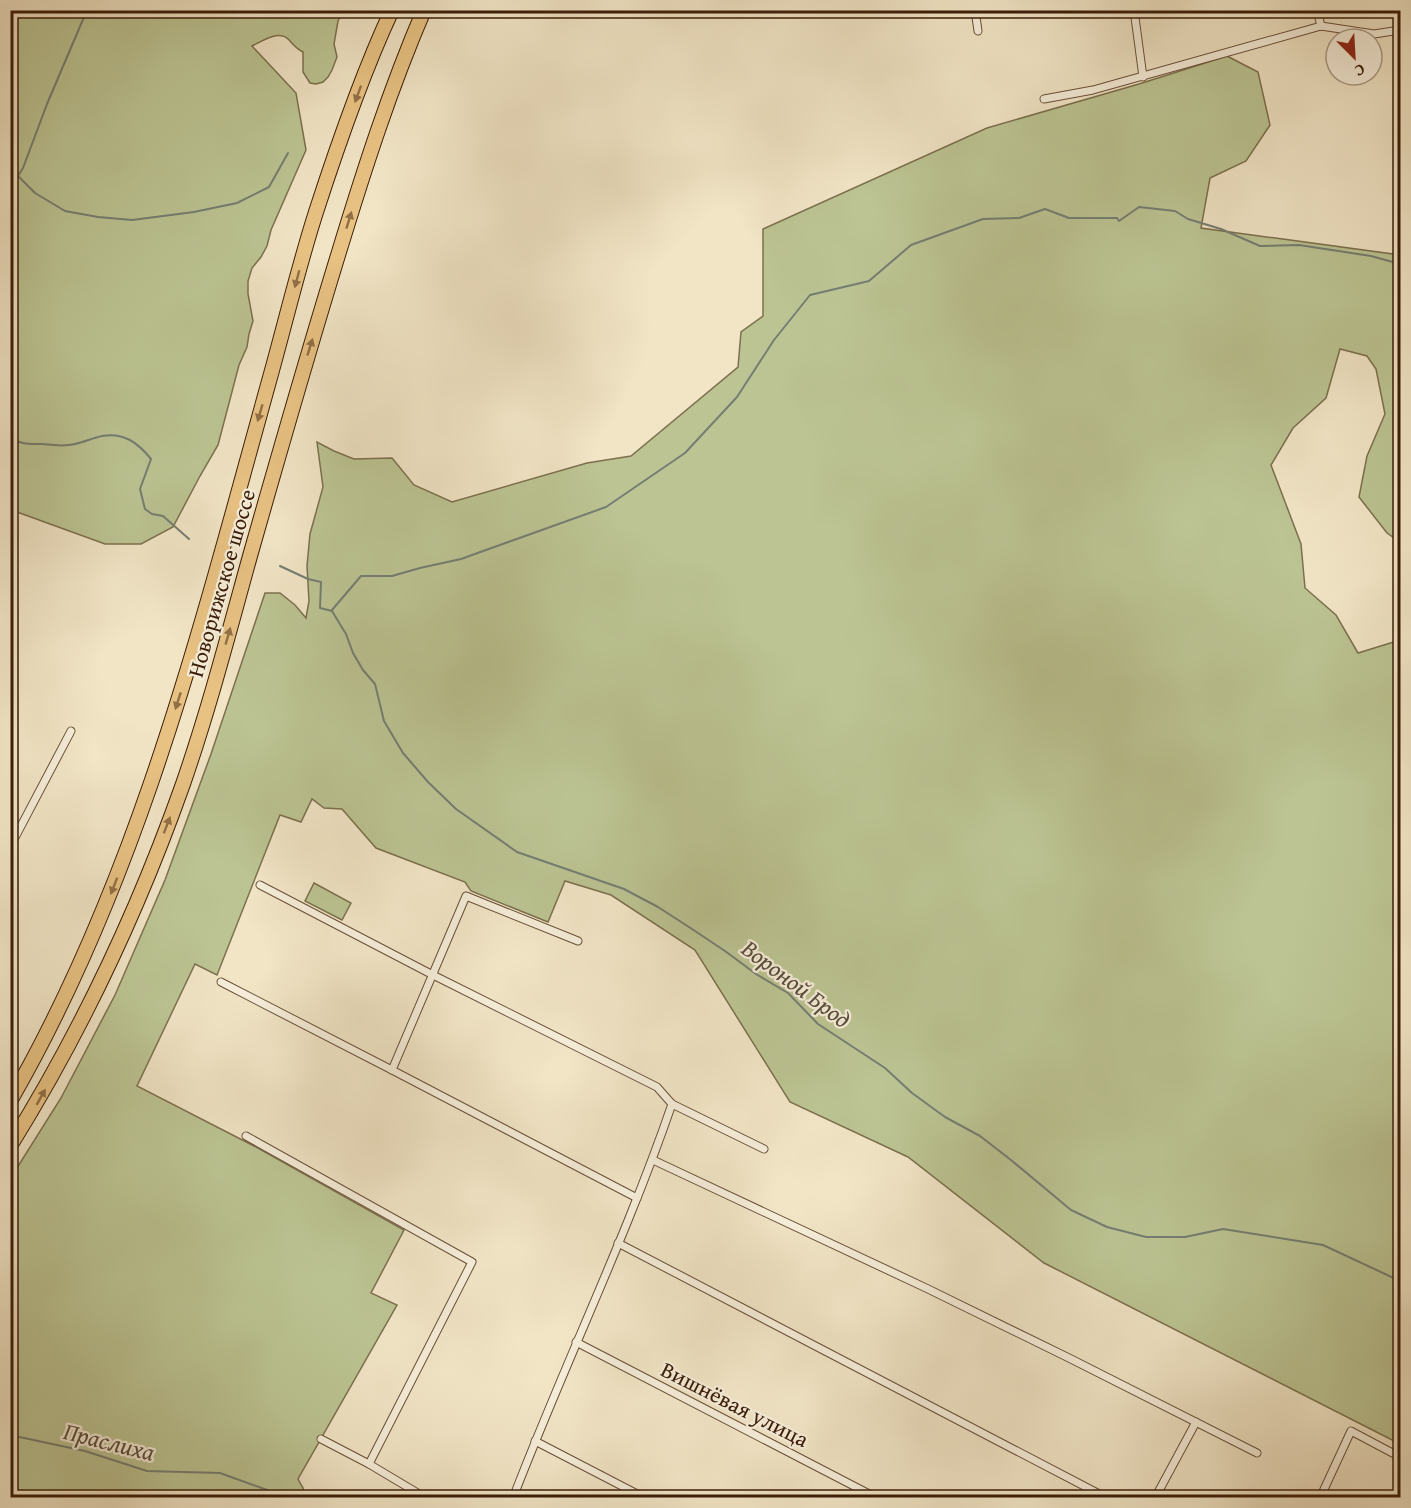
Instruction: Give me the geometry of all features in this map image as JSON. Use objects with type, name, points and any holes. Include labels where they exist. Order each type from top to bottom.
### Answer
[{"type":"highway","name":"Новорижское шоссе","points":[[10,1101],[26,1075],[70,987],[112,891],[142,812],[193,655],[315,213],[358,93],[392,10]]},
{"type":"highway","name":"Новорижское шоссе","points":[[10,1146],[38,1103],[85,1017],[142,889],[182,785],[206,712],[287,424],[360,184],[406,52],[424,10]]},
{"type":"street","points":[[975,10],[978,31]]},
{"type":"street","points":[[1134,10],[1143,77]]},
{"type":"street","points":[[1317,10],[1321,26]]},
{"type":"street","points":[[1399,10],[1401,17]]},
{"type":"street","points":[[1044,99],[1093,90],[1143,77],[1321,26],[1374,34],[1401,30]]},
{"type":"street","points":[[10,847],[71,731]]},
{"type":"street","points":[[260,885],[657,1087],[672,1104],[764,1149]]},
{"type":"street","points":[[392,1070],[466,896],[578,941]]},
{"type":"street","points":[[221,982],[637,1198]]},
{"type":"street","points":[[513,1497],[653,1160],[672,1104]]},
{"type":"street","points":[[246,1136],[472,1262],[369,1464]]},
{"type":"street","points":[[653,1160],[946,1298],[1257,1453]]},
{"type":"street","points":[[618,1244],[1107,1497]]},
{"type":"street","name":"Вишнёвая улица","points":[[576,1342],[877,1497]]},
{"type":"street","points":[[1155,1497],[1196,1422]]},
{"type":"street","points":[[1320,1497],[1351,1431],[1401,1457]]},
{"type":"street","points":[[321,1439],[426,1497]]},
{"type":"street","points":[[535,1441],[645,1497]]},
{"type":"green space","points":[[11,10],[343,11],[338,21],[334,44],[337,57],[332,70],[323,82],[310,83],[303,72],[303,52],[288,39],[275,36],[252,46],[296,93],[306,150],[271,230],[267,246],[252,268],[248,281],[253,321],[218,445],[173,527],[141,544],[105,544],[17,512],[11,525]]},
{"type":"green space","points":[[1227,56],[1258,72],[1270,125],[1246,161],[1210,178],[1201,228],[1400,255],[1400,542],[1387,533],[1359,497],[1367,456],[1385,414],[1376,369],[1367,356],[1340,349],[1326,398],[1293,428],[1271,465],[1301,544],[1305,588],[1336,615],[1358,653],[1400,640],[1400,1444],[1044,1263],[908,1157],[790,1102],[695,950],[611,895],[565,881],[548,922],[471,891],[465,882],[376,848],[342,809],[324,808],[312,799],[301,822],[280,815],[217,975],[195,964],[137,1086],[254,1146],[404,1230],[371,1293],[397,1305],[298,1479],[303,1488],[304,1497],[102,1498],[87,1491],[84,1497],[11,1497],[10,1179],[61,1098],[115,995],[165,880],[211,754],[265,593],[280,593],[306,618],[309,601],[307,566],[310,534],[323,487],[317,442],[354,459],[392,458],[414,485],[452,502],[587,463],[631,456],[738,367],[741,332],[763,316],[763,229],[987,128]]},
{"type":"green space","points":[[314,883],[351,903],[342,920],[305,901]]},
{"type":"waterway","points":[[10,182],[23,168],[87,10]]},
{"type":"waterway","points":[[18,176],[35,193],[65,211],[132,220],[194,212],[237,203],[269,187],[288,153]]},
{"type":"waterway","points":[[332,610],[361,576],[392,576],[461,559],[606,507],[685,453],[737,397],[774,340],[810,295],[869,281],[911,245],[983,219],[1019,218],[1045,209],[1069,218],[1117,218],[1119,221],[1139,207],[1175,211],[1188,219],[1221,229],[1260,246],[1299,245],[1371,256],[1400,264]]},
{"type":"waterway","name":"Вороной Брод","points":[[10,437],[25,443],[58,446],[110,435],[130,440],[151,459],[140,489],[145,509],[152,514],[163,516],[189,539]]},
{"type":"waterway","name":"Вороной Брод","points":[[280,566],[308,579],[321,582],[320,608],[332,611],[363,670],[375,684],[384,721],[403,753],[456,809],[517,852],[624,889],[692,929],[756,974],[788,993],[818,1024],[885,1068],[912,1093],[945,1117],[980,1136],[1071,1210],[1107,1227],[1146,1237],[1185,1237],[1223,1229],[1323,1245],[1400,1281]]},
{"type":"waterway","name":"Праслиха","points":[[10,1435],[85,1451],[147,1471],[220,1473],[270,1491]]}]
